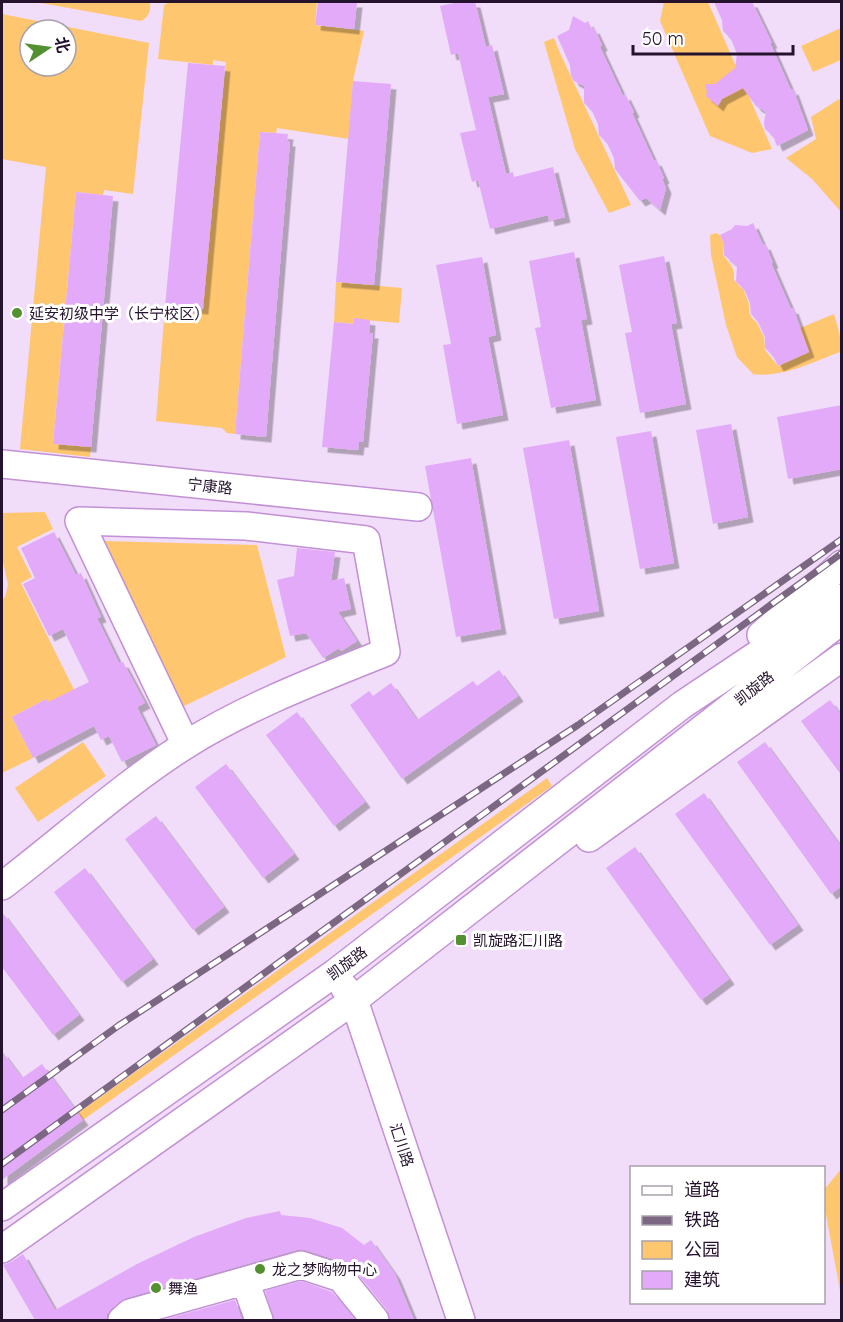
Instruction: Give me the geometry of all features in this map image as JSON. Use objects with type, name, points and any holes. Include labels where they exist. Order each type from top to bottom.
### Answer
[{"type":"street","name":"宁康路","points":[[2,464],[418,507]]},
{"type":"street","points":[[2,886],[145,773],[186,745],[255,706],[386,652],[366,540],[246,526],[79,521],[186,745]]},
{"type":"street","name":"凯旋路","points":[[2,1207],[335,974],[682,705],[842,564]]},
{"type":"street","name":"凯旋路","points":[[682,705],[842,598]]},
{"type":"street","name":"凯旋路","points":[[2,1249],[354,1000],[842,620]]},
{"type":"street","name":"凯旋路","points":[[382,977],[458,932],[842,657]]},
{"type":"street","name":"汇川路","points":[[335,974],[354,1000],[461,1320]]},
{"type":"street","points":[[122,1320],[130,1312],[301,1264],[341,1278],[375,1320]]},
{"type":"street","points":[[245,1281],[259,1320]]},
{"type":"green space","points":[[35,2],[150,2],[150,8],[148,15],[141,21]]},
{"type":"green space","points":[[170,2],[317,2],[315,25],[364,31],[353,81],[349,139],[277,128],[276,133],[260,132],[235,434],[227,433],[222,428],[156,421],[165,306],[190,308],[189,313],[202,314],[226,62],[213,60],[213,65],[158,59],[164,5]]},
{"type":"green space","points":[[664,2],[708,2],[772,149],[752,153],[710,136],[660,21]]},
{"type":"green space","name":"延安初级中学（长宁校区）","points":[[2,14],[22,18],[18,18],[18,78],[78,78],[78,29],[149,43],[133,194],[104,190],[103,195],[76,192],[53,443],[91,447],[90,457],[20,449],[46,167],[2,159]]},
{"type":"green space","points":[[841,28],[841,60],[813,72],[801,46]]},
{"type":"green space","points":[[554,38],[631,205],[609,213],[575,149],[544,42]]},
{"type":"green space","points":[[839,99],[842,104],[841,212],[812,179],[786,158],[816,139],[811,117]]},
{"type":"green space","points":[[716,233],[720,235],[724,244],[723,255],[733,269],[734,280],[744,291],[749,304],[749,312],[764,337],[765,350],[778,366],[809,352],[800,328],[834,314],[840,338],[840,352],[775,374],[753,374],[737,357],[726,325],[711,255],[710,235]]},
{"type":"green space","points":[[336,282],[402,288],[399,323],[354,319],[354,324],[334,322]]},
{"type":"green space","points":[[45,512],[53,529],[17,547],[32,577],[21,583],[92,726],[67,740],[46,699],[12,717],[33,758],[2,773],[2,600],[8,585],[2,557],[2,513]]},
{"type":"green space","points":[[104,541],[257,545],[286,657],[182,707]]},
{"type":"green space","points":[[83,742],[106,776],[38,822],[15,788]]},
{"type":"green space","points":[[547,778],[552,786],[83,1120],[78,1113]]},
{"type":"green space","points":[[841,1169],[841,1296],[825,1209],[825,1189]]},
{"type":"building","points":[[318,2],[357,2],[354,29],[315,25]]},
{"type":"building","points":[[475,2],[486,47],[492,45],[504,94],[488,97],[506,174],[513,172],[514,177],[553,167],[565,217],[549,221],[548,215],[490,229],[478,180],[472,182],[460,133],[476,130],[458,53],[451,55],[440,6]]},
{"type":"building","points":[[714,2],[752,2],[791,90],[793,89],[808,130],[777,146],[773,136],[765,129],[766,112],[756,106],[743,88],[722,99],[718,106],[706,96],[705,84],[715,84],[735,68],[737,54],[731,39],[723,31],[722,20]]},
{"type":"building","points":[[573,16],[585,23],[588,21],[592,29],[594,28],[602,45],[600,47],[623,96],[625,94],[654,161],[656,160],[666,188],[660,210],[646,198],[640,201],[615,169],[614,158],[607,143],[599,135],[598,124],[592,111],[584,103],[584,86],[574,81],[571,76],[570,65],[557,36],[569,30]]},
{"type":"building","points":[[188,63],[225,66],[203,309],[165,306]]},
{"type":"building","points":[[353,81],[391,84],[374,285],[336,282]]},
{"type":"building","points":[[260,132],[288,134],[287,141],[290,141],[266,437],[235,434]]},
{"type":"building","points":[[76,192],[113,196],[91,447],[53,444]]},
{"type":"building","points":[[753,223],[763,245],[765,244],[791,309],[793,308],[809,352],[778,366],[773,356],[765,348],[765,337],[758,322],[751,314],[750,303],[744,289],[736,282],[737,266],[724,255],[724,244],[720,235],[735,225],[747,226]]},
{"type":"building","points":[[574,252],[587,319],[581,320],[596,400],[551,408],[535,328],[541,327],[529,261]]},
{"type":"building","points":[[664,256],[677,323],[671,324],[686,404],[640,413],[625,333],[632,332],[619,265]]},
{"type":"building","points":[[482,257],[496,335],[488,337],[503,415],[457,424],[443,345],[451,344],[436,265]]},
{"type":"building","points":[[354,318],[370,320],[369,333],[373,333],[363,442],[359,442],[358,450],[322,447],[334,322],[354,324]]},
{"type":"building","points":[[842,405],[842,469],[788,479],[777,417]]},
{"type":"building","points":[[731,424],[748,517],[713,524],[696,430]]},
{"type":"building","points":[[651,431],[674,563],[640,569],[616,437]]},
{"type":"building","points":[[569,440],[599,611],[554,619],[523,448]]},
{"type":"building","points":[[471,458],[501,629],[456,637],[425,466]]},
{"type":"building","points":[[54,532],[76,575],[81,573],[101,617],[97,618],[119,663],[123,662],[145,703],[137,707],[156,745],[122,762],[109,736],[101,740],[94,726],[33,758],[12,717],[46,699],[48,702],[89,682],[63,629],[49,636],[23,584],[35,578],[21,548]]},
{"type":"building","points":[[297,548],[335,552],[331,581],[344,578],[351,609],[338,612],[357,641],[323,658],[306,633],[290,636],[277,580],[294,576]]},
{"type":"building","points":[[499,670],[518,696],[402,779],[350,705],[369,691],[373,696],[391,683],[417,720],[473,681],[477,686]]},
{"type":"building","points":[[830,700],[842,716],[842,776],[801,721]]},
{"type":"building","points":[[297,712],[365,802],[334,826],[266,735]]},
{"type":"building","points":[[765,742],[842,848],[842,886],[831,894],[737,762]]},
{"type":"building","points":[[226,764],[294,854],[263,878],[195,787]]},
{"type":"building","points":[[704,793],[798,925],[770,945],[675,814]]},
{"type":"building","points":[[156,816],[224,907],[193,930],[125,839]]},
{"type":"building","points":[[635,847],[729,979],[701,1000],[606,868]]},
{"type":"building","points":[[85,868],[153,959],[122,982],[54,892]]},
{"type":"building","points":[[2,912],[79,1015],[53,1035],[2,967]]},
{"type":"building","points":[[2,1051],[22,1078],[42,1064],[83,1120],[2,1180]]},
{"type":"building","points":[[280,1211],[281,1215],[310,1218],[342,1228],[364,1245],[371,1240],[395,1274],[414,1320],[390,1320],[387,1310],[353,1268],[346,1263],[305,1250],[297,1250],[126,1298],[111,1309],[107,1314],[107,1320],[35,1320],[3,1265],[23,1254],[55,1310],[137,1264],[194,1237],[246,1218]]},
{"type":"building","points":[[301,1281],[332,1292],[355,1320],[274,1320],[265,1291]]},
{"type":"building","points":[[235,1300],[242,1320],[162,1320]]},
{"type":"railway","points":[[2,1110],[118,1026],[578,725],[842,539]]},
{"type":"railway","points":[[2,1164],[842,553]]},
{"type":"place","name":"延安初级中学（长宁校区）","points":[[17,313]]},
{"type":"place","name":"凯旋路汇川路","points":[[461,940]]},
{"type":"place","name":"龙之梦购物中心","points":[[260,1269]]},
{"type":"place","name":"舞渔","points":[[156,1288]]}]
